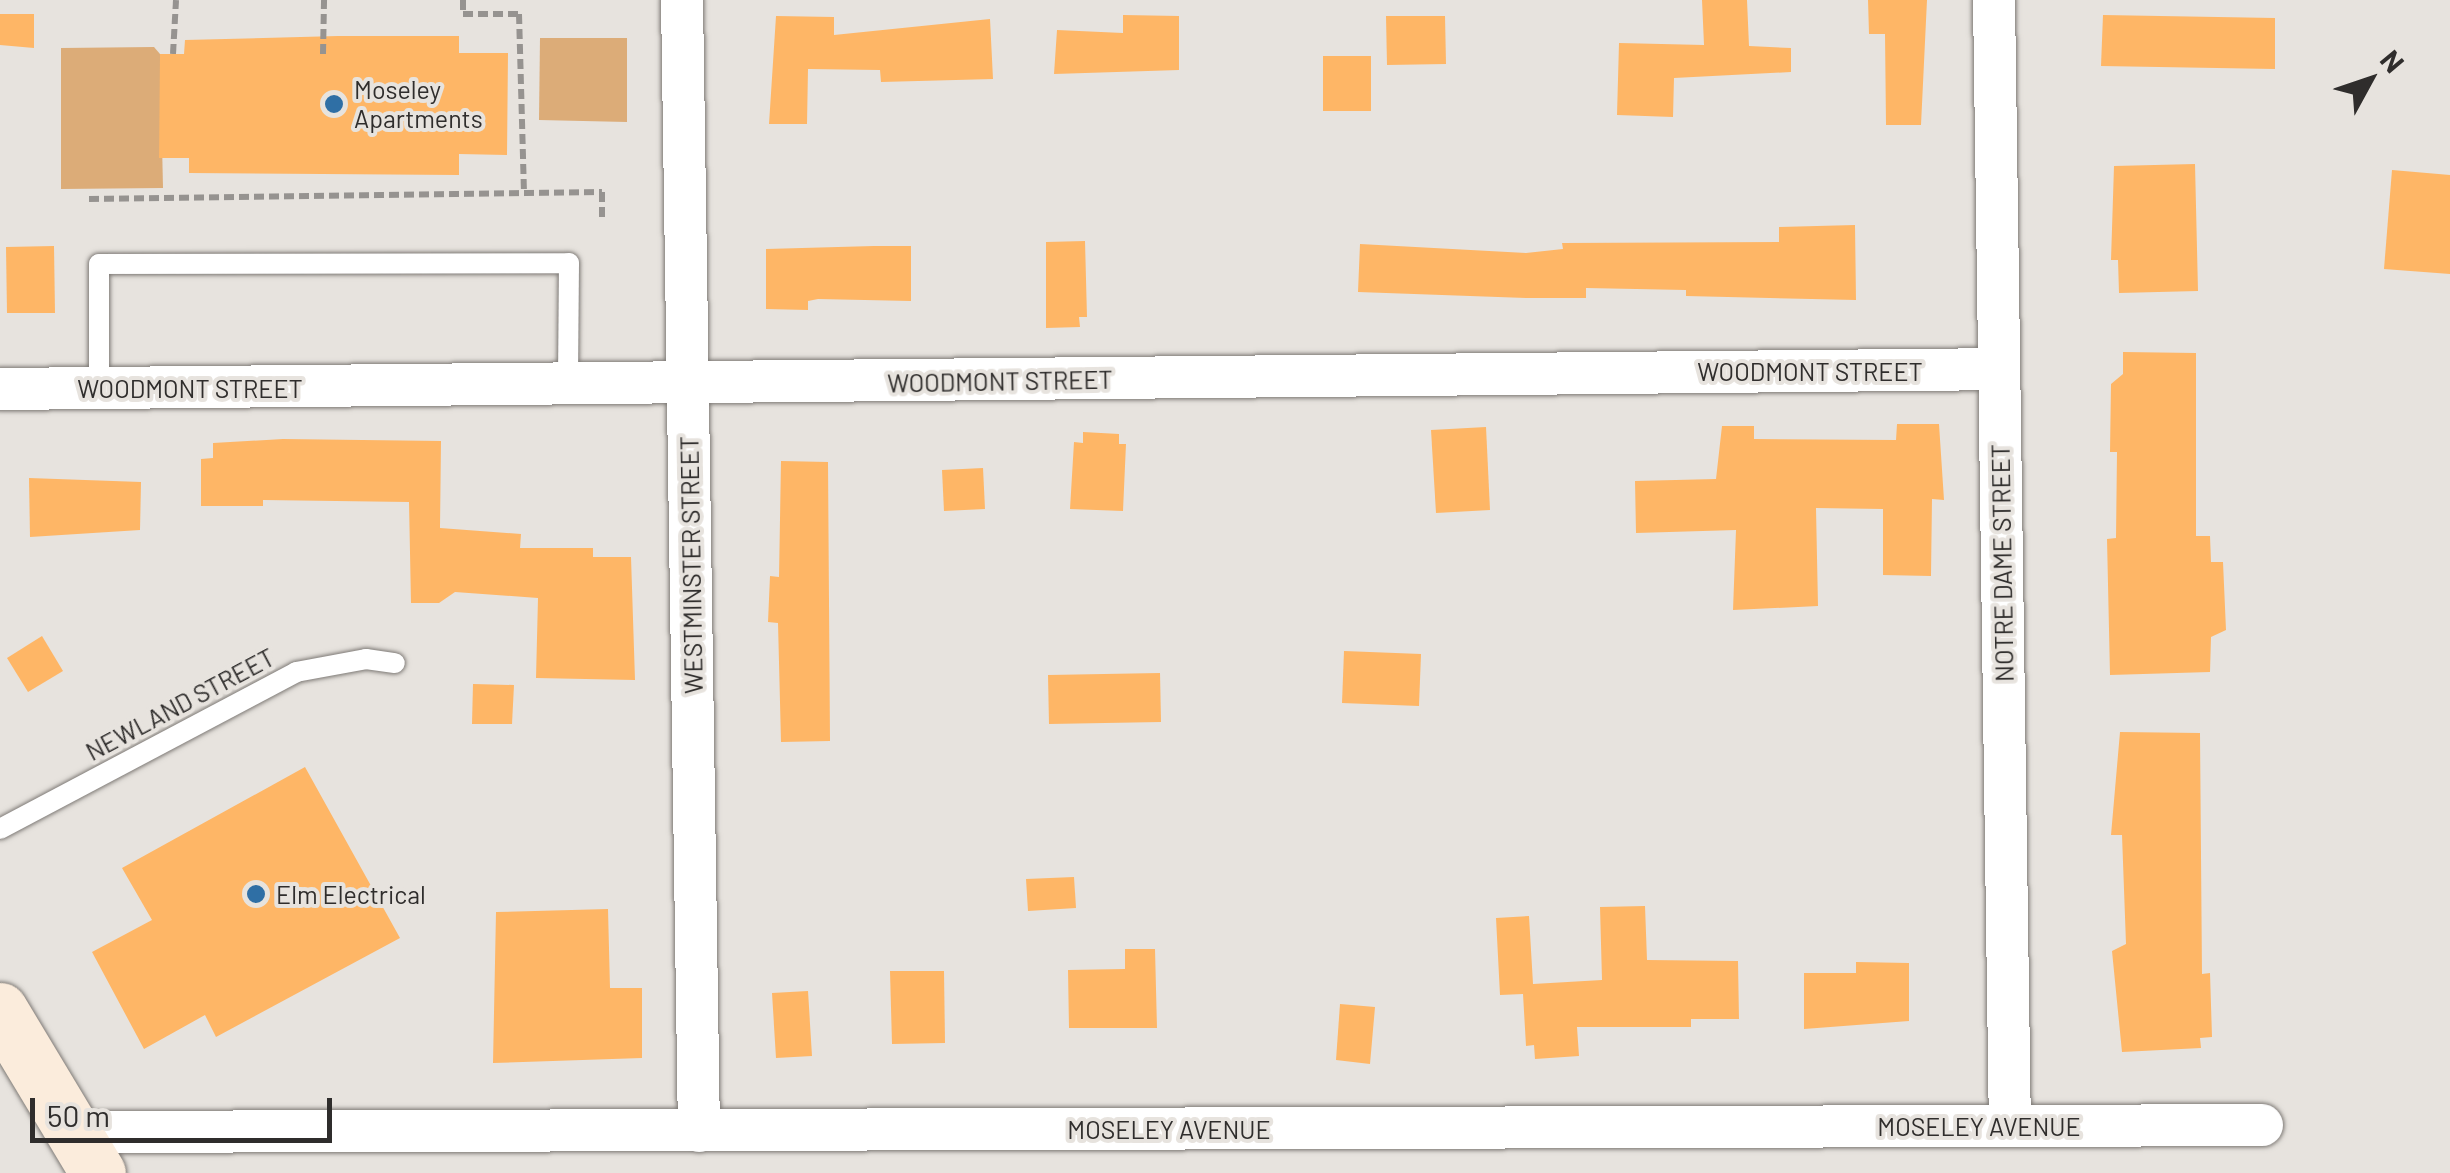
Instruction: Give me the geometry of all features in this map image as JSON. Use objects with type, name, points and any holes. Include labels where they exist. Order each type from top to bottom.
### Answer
[{"type":"main road","points":[[0,1010],[87,1153]]},
{"type":"street","name":"WESTMINSTER STREET","points":[[682,0],[699,1131]]},
{"type":"street","name":"NOTRE DAME STREET","points":[[1994,0],[2010,1126]]},
{"type":"street","name":"WOODMONT STREET","points":[[0,389],[688,387],[2000,369]]},
{"type":"street","name":"MOSELEY AVENUE","points":[[87,1153],[699,1131],[2262,1125]]},
{"type":"lane","points":[[99,389],[99,264],[569,263],[568,388]]},
{"type":"lane","name":"NEWLAND STREET","points":[[0,829],[296,672],[366,660],[395,663]]},
{"type":"path","points":[[173,54],[176,0]]},
{"type":"path","points":[[323,54],[324,0]]},
{"type":"path","points":[[463,0],[464,14],[519,14],[524,192]]},
{"type":"path","points":[[89,199],[602,192],[602,222]]},
{"type":"shaded area","points":[[540,38],[627,38],[627,122],[539,120]]},
{"type":"shaded area","points":[[154,47],[160,54],[163,188],[61,189],[61,48]]},
{"type":"building","points":[[1702,0],[1747,0],[1749,46],[1791,48],[1791,72],[1674,78],[1673,117],[1617,115],[1619,43],[1704,45]]},
{"type":"building","points":[[1868,0],[1927,0],[1921,125],[1886,125],[1885,34],[1869,34]]},
{"type":"building","points":[[0,14],[34,14],[34,48],[0,45]]},
{"type":"building","points":[[1123,15],[1179,16],[1179,70],[1054,74],[1057,30],[1123,33]]},
{"type":"building","points":[[2103,15],[2275,18],[2275,69],[2101,66]]},
{"type":"building","points":[[776,16],[834,17],[834,35],[990,19],[993,79],[881,82],[880,70],[808,69],[807,124],[769,124]]},
{"type":"building","points":[[1386,16],[1445,16],[1446,64],[1387,65]]},
{"type":"building","name":"Moseley Apartments","points":[[459,36],[459,53],[508,53],[507,155],[459,154],[459,175],[189,173],[189,158],[159,158],[160,54],[184,54],[185,40]]},
{"type":"building","points":[[1323,56],[1371,56],[1371,111],[1323,111]]},
{"type":"building","points":[[2195,164],[2198,291],[2119,293],[2118,260],[2111,260],[2114,166]]},
{"type":"building","points":[[2392,170],[2450,175],[2450,274],[2384,269]]},
{"type":"building","points":[[1855,225],[1856,300],[1686,296],[1686,290],[1586,288],[1586,298],[1358,292],[1360,244],[1526,253],[1563,249],[1562,243],[1779,242],[1779,227]]},
{"type":"building","points":[[1085,241],[1087,317],[1079,317],[1080,327],[1046,328],[1046,242]]},
{"type":"building","points":[[54,246],[55,313],[7,313],[6,247]]},
{"type":"building","points":[[911,246],[911,301],[818,299],[808,301],[808,310],[766,309],[766,249]]},
{"type":"building","points":[[2123,352],[2196,353],[2196,536],[2210,536],[2211,562],[2223,562],[2226,630],[2211,637],[2210,672],[2110,675],[2107,539],[2116,538],[2117,452],[2110,452],[2111,384],[2123,374]]},
{"type":"building","points":[[1897,424],[1939,424],[1944,500],[1932,499],[1931,576],[1883,575],[1883,509],[1816,508],[1818,606],[1733,610],[1736,530],[1636,533],[1635,481],[1716,479],[1722,426],[1754,426],[1754,439],[1896,440]]},
{"type":"building","points":[[1486,427],[1490,510],[1436,513],[1431,430]]},
{"type":"building","points":[[1083,432],[1119,434],[1119,444],[1126,444],[1123,511],[1070,509],[1074,442],[1083,443]]},
{"type":"building","points":[[283,439],[441,441],[440,528],[521,534],[520,548],[593,548],[593,557],[631,557],[635,680],[536,678],[538,598],[455,592],[439,603],[411,603],[409,502],[263,500],[263,506],[201,506],[201,459],[213,458],[213,443]]},
{"type":"building","points":[[781,461],[828,462],[830,741],[781,742],[778,623],[768,622],[770,576],[779,577]]},
{"type":"building","points":[[983,468],[985,509],[944,511],[942,470]]},
{"type":"building","points":[[29,478],[141,482],[140,530],[30,537]]},
{"type":"building","points":[[42,636],[63,671],[28,692],[7,658]]},
{"type":"building","points":[[1344,651],[1421,654],[1419,706],[1342,703]]},
{"type":"building","points":[[1160,673],[1161,722],[1049,724],[1048,675]]},
{"type":"building","points":[[473,684],[514,685],[512,724],[472,724]]},
{"type":"building","points":[[2120,732],[2200,733],[2202,974],[2210,973],[2212,1037],[2200,1038],[2201,1048],[2122,1052],[2112,951],[2126,944],[2122,835],[2111,835]]},
{"type":"building","name":"Elm Electrical","points":[[305,767],[400,938],[216,1037],[205,1015],[144,1049],[92,952],[152,920],[122,868]]},
{"type":"building","points":[[1074,877],[1076,908],[1028,911],[1026,879]]},
{"type":"building","points":[[1645,906],[1647,960],[1738,961],[1739,1019],[1691,1019],[1691,1027],[1577,1027],[1579,1056],[1535,1059],[1534,1045],[1526,1046],[1523,994],[1500,995],[1496,918],[1529,916],[1533,984],[1602,980],[1600,907]]},
{"type":"building","points":[[608,909],[610,988],[642,988],[642,1058],[493,1063],[496,912]]},
{"type":"building","points":[[1125,949],[1155,949],[1157,1028],[1069,1028],[1068,970],[1125,969]]},
{"type":"building","points":[[1856,962],[1909,963],[1909,1021],[1804,1029],[1804,973],[1856,973]]},
{"type":"building","points":[[890,971],[944,971],[945,1043],[892,1044]]},
{"type":"building","points":[[808,991],[812,1056],[776,1058],[772,993]]},
{"type":"building","points":[[1340,1004],[1375,1007],[1370,1064],[1336,1060]]},
{"type":"place","name":"Moseley Apartments","points":[[334,104]]},
{"type":"place","name":"Elm Electrical","points":[[256,894]]}]
